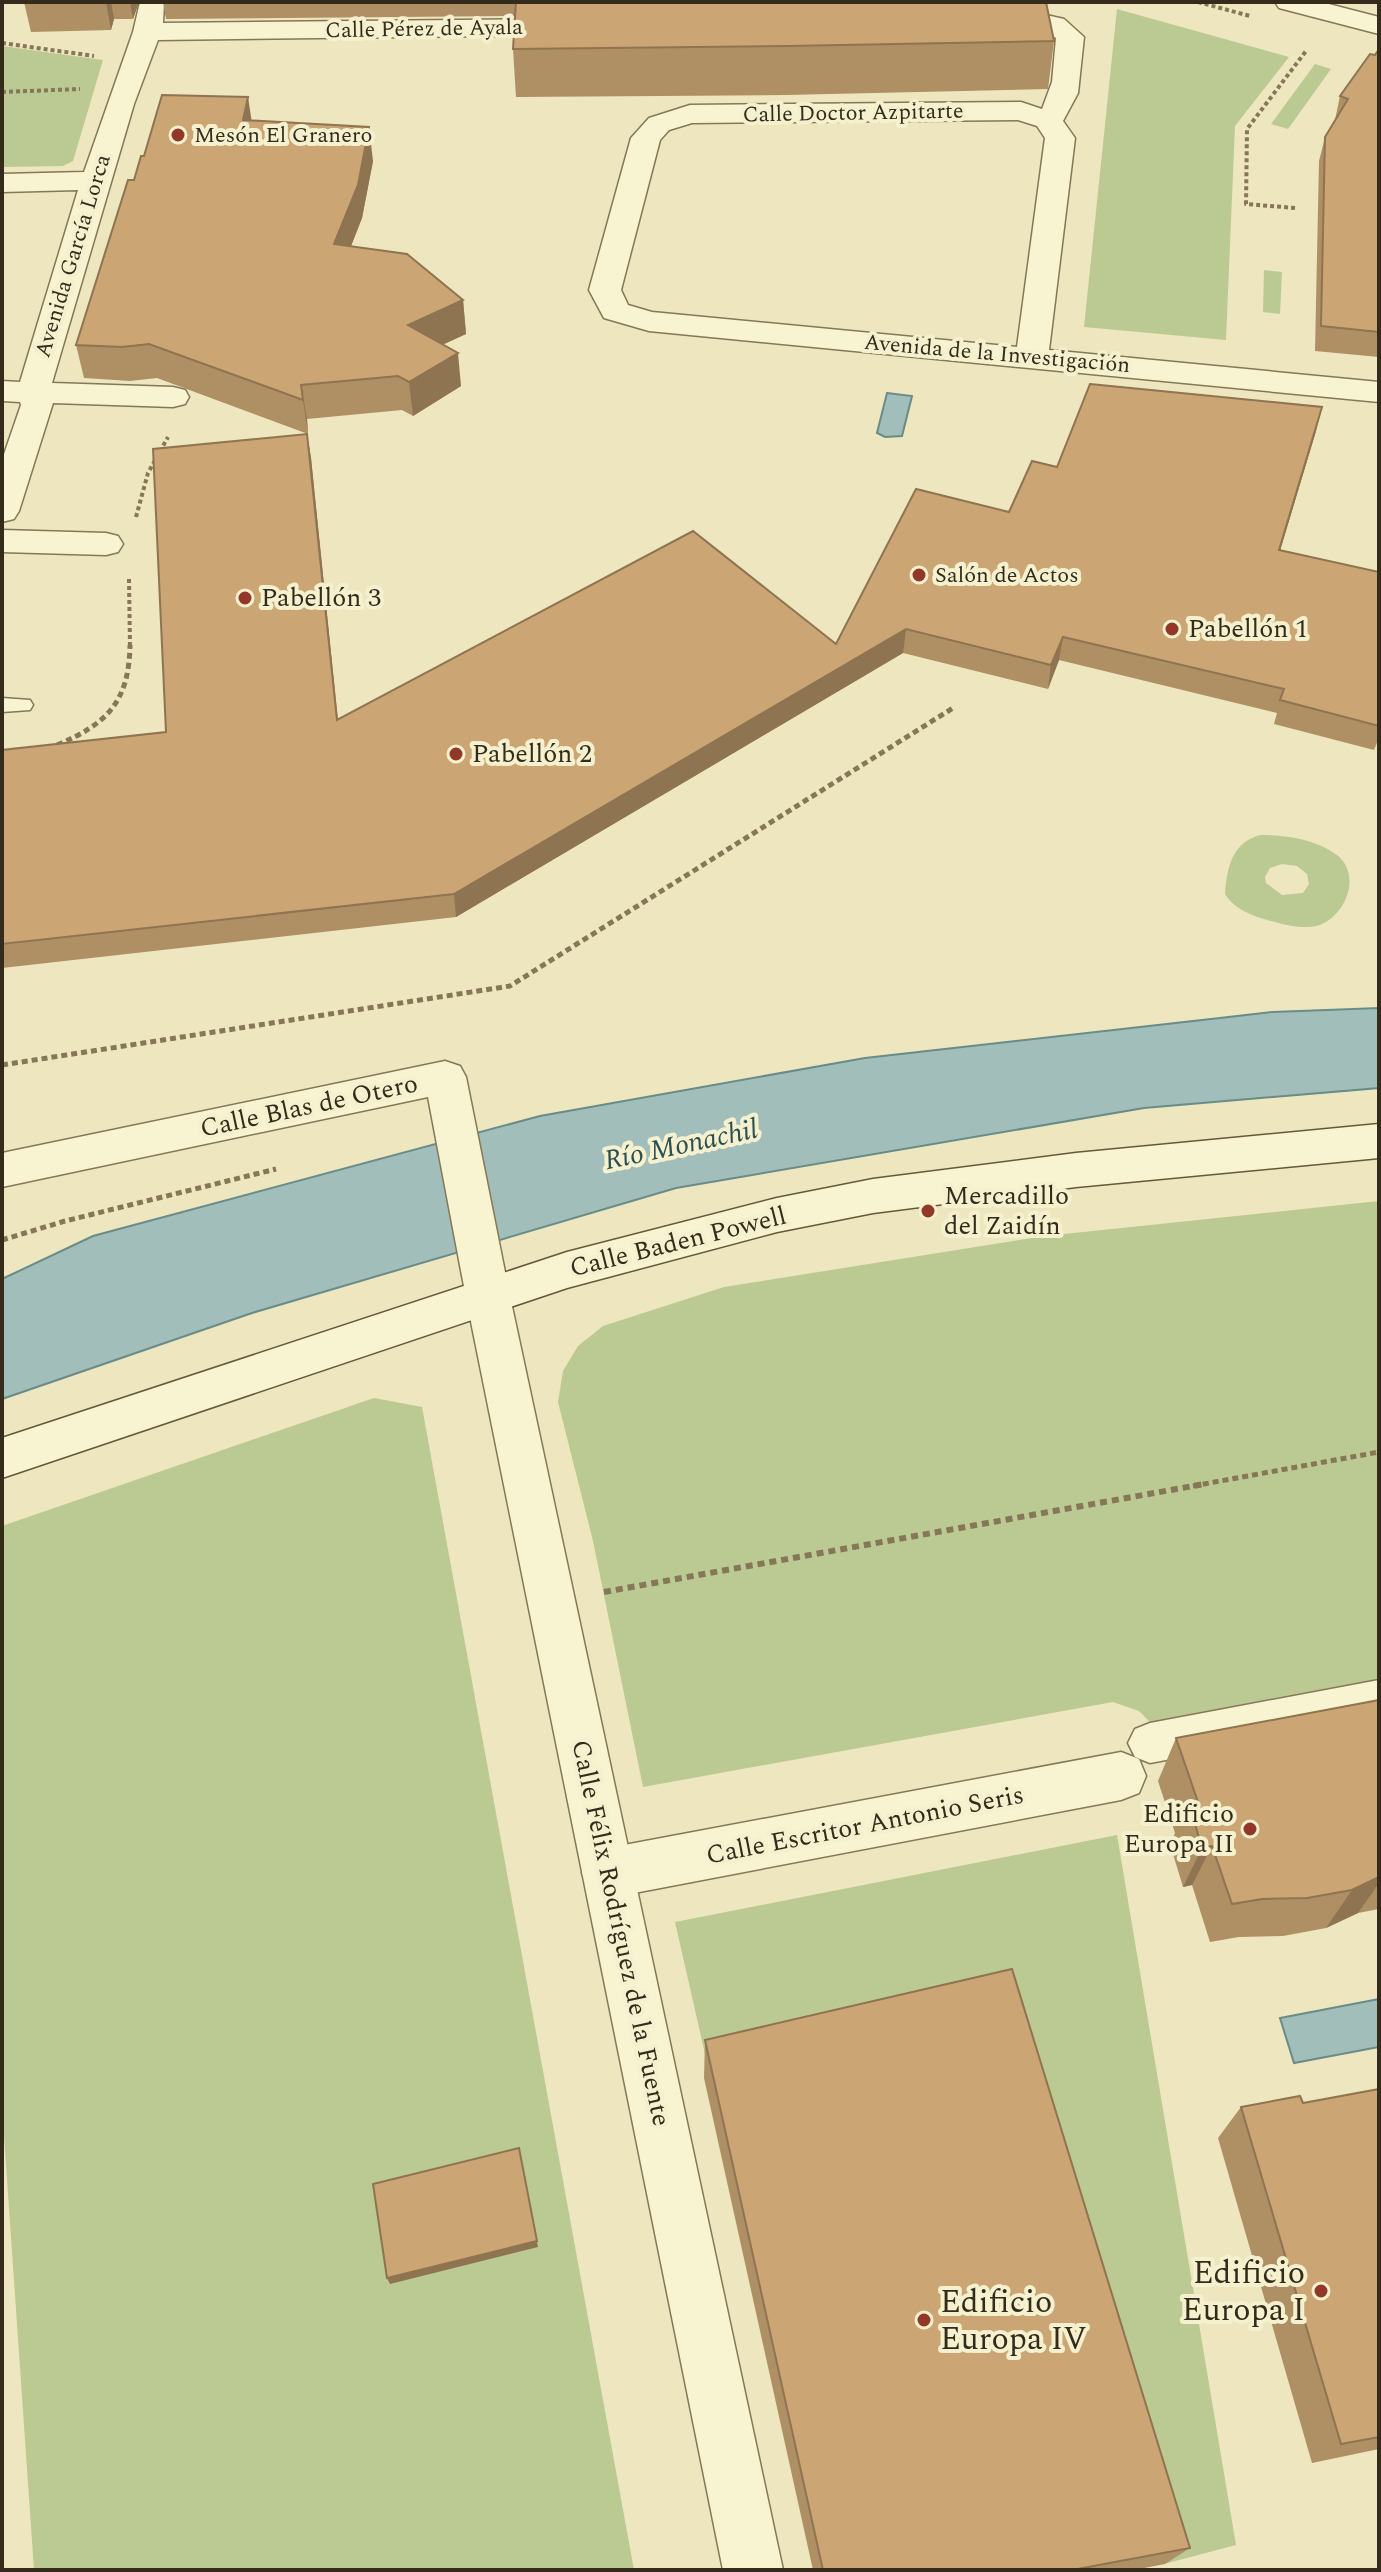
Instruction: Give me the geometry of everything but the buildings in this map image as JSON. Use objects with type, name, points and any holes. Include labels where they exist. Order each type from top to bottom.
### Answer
[{"type":"street","name":"Avenida García Lorca","points":[[2,511],[37,405],[36,378],[125,89],[147,32],[152,2]]},
{"type":"street","points":[[1289,2],[1379,26]]},
{"type":"street","points":[[957,22],[1053,22],[1065,28],[1070,37],[1064,101],[1059,111],[1047,120],[1056,128],[1060,138],[1032,356]]},
{"type":"street","name":"Calle Pérez de Ayala","points":[[147,32],[592,27]]},
{"type":"street","name":"Calle Doctor Azpitarte","points":[[615,311],[605,290],[646,138],[659,124],[690,114],[1021,111],[1047,120]]},
{"type":"street","points":[[2,183],[97,181]]},
{"type":"street","name":"Avenida de la Investigación","points":[[615,311],[649,321],[1379,392]]},
{"type":"street","points":[[2,391],[37,392],[173,412]]},
{"type":"street","points":[[2,541],[117,544]]},
{"type":"street","name":"Calle Blas de Otero","points":[[2,1170],[445,1077],[484,1274]]},
{"type":"street","name":"Calle Baden Powell","points":[[2,1458],[484,1274],[626,1253],[777,1215],[873,1196],[1076,1170],[1379,1141]]},
{"type":"street","name":"Calle Félix Rodríguez de la Fuente","points":[[484,1274],[753,2570]]},
{"type":"street","name":"Calle Escritor Antonio Seris","points":[[608,1873],[1135,1759],[1379,1700]]},
{"type":"path","points":[[2,43],[95,56]]},
{"type":"path","points":[[1295,208],[1246,204],[1247,129],[1306,51]]},
{"type":"path","points":[[2,92],[87,89]]},
{"type":"path","points":[[51,747],[80,738],[115,710],[129,678],[117,544],[173,412]]},
{"type":"path","points":[[2,1065],[510,986],[953,708]]},
{"type":"path","points":[[2,1240],[65,1221],[276,1169]]},
{"type":"path","points":[[594,1593],[1379,1452]]},
{"type":"green space","points":[[1117,9],[1289,57],[1235,126],[1226,340],[1084,327]]},
{"type":"green space","points":[[2,46],[103,60],[73,161],[63,166],[2,167]]},
{"type":"green space","points":[[1315,64],[1331,69],[1288,129],[1271,124]]},
{"type":"green space","points":[[1264,270],[1282,272],[1280,314],[1263,312]]},
{"type":"green space","points":[[1260,835],[1300,839],[1320,845],[1337,855],[1345,863],[1349,883],[1348,894],[1337,913],[1320,925],[1301,927],[1258,917],[1234,904],[1225,894],[1227,875],[1237,850]],"holes":[[[1282,864],[1297,866],[1307,874],[1309,884],[1303,893],[1282,895],[1266,883],[1265,877],[1270,868]]]},
{"type":"green space","points":[[1379,1201],[1379,1688],[1156,1728],[1139,1711],[1113,1702],[643,1787],[593,1541],[558,1402],[563,1371],[578,1346],[603,1326],[724,1287],[1045,1236]]},
{"type":"green space","points":[[374,1398],[422,1407],[634,2570],[34,2570],[2,2107],[2,1526]]},
{"type":"green space","points":[[1117,1835],[1236,2545],[1164,2564],[710,2076],[675,1922]]},
{"type":"water","points":[[887,393],[912,396],[902,436],[885,437],[877,433]]},
{"type":"water","name":"Río Monachil","points":[[1379,1008],[1379,1088],[1144,1108],[676,1188],[252,1313],[2,1399],[2,1279],[93,1236],[540,1116],[865,1058],[1273,1012]]},
{"type":"water","points":[[1379,1999],[1379,2047],[1294,2063],[1280,2018]]},
{"type":"place","name":"Mesón El Granero","points":[[178,135]]},
{"type":"place","name":"Salón de Actos","points":[[919,575]]},
{"type":"place","name":"Pabellón 3","points":[[245,598]]},
{"type":"place","name":"Pabellón 1","points":[[1172,629]]},
{"type":"place","name":"Pabellón 2","points":[[456,754]]},
{"type":"place","name":"Mercadillo del Zaidín","points":[[928,1211]]},
{"type":"place","name":"Edificio Europa II","points":[[1250,1829]]},
{"type":"place","name":"Edificio Europa I","points":[[1321,2291]]},
{"type":"place","name":"Edificio Europa IV","points":[[924,2320]]}]
